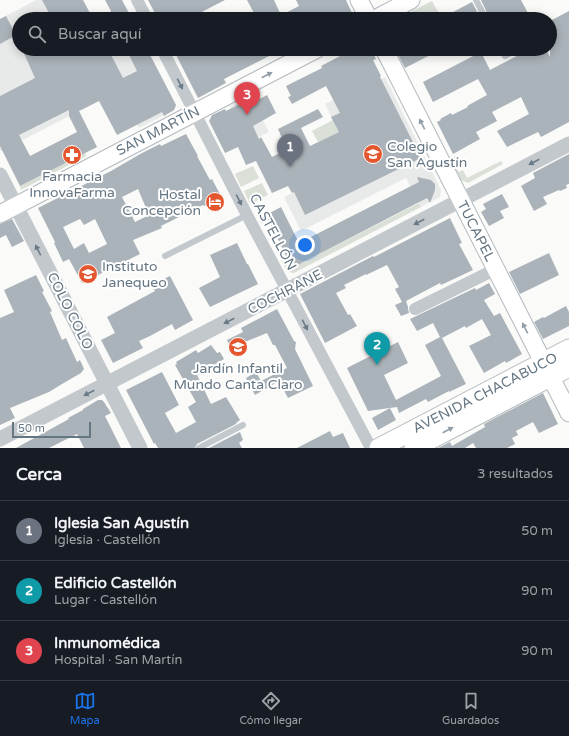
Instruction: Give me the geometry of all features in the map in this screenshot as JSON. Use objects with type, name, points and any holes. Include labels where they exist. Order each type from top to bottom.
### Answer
[{"type":"main road","points":[[359,0],[365,12]]},
{"type":"main road","points":[[388,12],[411,0]]},
{"type":"main road","name":"SAN MARTÍN","points":[[0,214],[195,112],[297,56]]},
{"type":"main road","name":"TUCAPEL","points":[[388,56],[569,413]]},
{"type":"main road","name":"AVENIDA CHACABUCO","points":[[414,448],[547,369],[569,349]]},
{"type":"main road","name":"AVENIDA CHACABUCO","points":[[379,448],[547,369],[569,366]]},
{"type":"street","points":[[137,0],[143,12]]},
{"type":"street","name":"CASTELLÓN","points":[[166,56],[247,215],[371,448]]},
{"type":"street","name":"COCHRANE","points":[[3,442],[108,384],[569,144]]},
{"type":"street","name":"COLO COLO","points":[[0,175],[140,448]]},
{"type":"street","points":[[415,309],[496,269]]},
{"type":"lane","points":[[476,0],[482,12]]},
{"type":"lane","points":[[165,256],[247,215]]},
{"type":"lane","points":[[199,448],[244,425]]},
{"type":"shaded area","points":[[36,0],[83,0],[89,12],[13,12]]},
{"type":"shaded area","points":[[432,1],[438,12],[412,12]]},
{"type":"shaded area","points":[[12,13],[12,56],[151,56],[176,105],[174,110],[139,128],[113,76],[95,103],[1,151],[0,114],[37,77],[0,96],[0,19]]},
{"type":"shaded area","name":"Colegio San Agustín","points":[[385,77],[441,190],[440,197],[421,207],[406,178],[301,231],[284,197],[312,183],[339,132],[325,104],[354,90],[355,92]]},
{"type":"shaded area","points":[[250,96],[269,132],[248,142],[230,106]]},
{"type":"shaded area","points":[[333,120],[339,132],[318,142],[312,131]]},
{"type":"shaded area","points":[[85,153],[86,156],[21,190],[20,186],[40,176],[30,156]]},
{"type":"shaded area","points":[[456,156],[460,165],[456,167],[459,172],[463,170],[467,178],[501,161],[503,164],[468,183],[461,180],[451,159]]},
{"type":"shaded area","points":[[253,166],[259,178],[241,187],[235,174]]},
{"type":"shaded area","points":[[262,183],[268,195],[250,204],[244,191]]},
{"type":"shaded area","points":[[419,203],[421,207],[294,273],[289,272],[284,267],[281,260],[287,257],[292,268]]},
{"type":"building","points":[[42,0],[83,0],[89,12],[48,12]]},
{"type":"building","points":[[105,0],[122,0],[128,12],[110,12]]},
{"type":"building","points":[[148,0],[225,0],[202,12],[154,12]]},
{"type":"building","points":[[247,0],[274,0],[280,12],[253,12]]},
{"type":"building","points":[[296,0],[346,0],[352,12],[287,12],[299,6]]},
{"type":"building","points":[[481,0],[521,0],[527,12],[487,12]]},
{"type":"building","points":[[472,2],[477,12],[453,12]]},
{"type":"building","points":[[569,11],[569,122],[541,137],[538,132],[507,147],[497,131],[529,114],[521,97],[492,112],[497,121],[476,132],[480,139],[453,154],[437,122],[451,113],[452,115],[468,107],[467,106],[487,95],[478,79],[433,102],[423,82],[473,56],[483,56],[490,70],[517,56],[557,56],[557,17]]},
{"type":"building","points":[[6,16],[12,27],[12,37],[0,44],[0,19]]},
{"type":"building","points":[[25,56],[112,56],[123,78],[137,71],[130,56],[151,56],[176,105],[174,110],[164,116],[162,112],[117,135],[99,101],[79,111],[97,147],[20,186],[0,146],[0,96],[35,78]],"holes":[[[69,110],[69,116],[77,132],[30,156],[19,135]]]},
{"type":"building","points":[[177,56],[269,56],[224,79],[226,83],[198,98]]},
{"type":"building","points":[[340,56],[374,56],[376,59],[373,60],[381,76],[380,77],[421,158],[305,215],[294,192],[292,193],[288,186],[272,193],[256,161],[246,165],[238,147],[225,153],[209,121],[212,115],[225,109],[226,111],[248,100],[250,104],[267,95],[276,113],[253,126],[259,139],[261,137],[272,157],[287,149],[278,129],[318,109],[323,117],[301,128],[310,146],[339,132],[331,117],[340,113],[326,86],[292,104],[288,97],[291,96],[286,86],[322,68],[321,66]]},
{"type":"building","points":[[399,56],[428,56],[405,68]]},
{"type":"building","points":[[186,134],[210,180],[212,179],[222,198],[204,206],[203,205],[161,226],[162,228],[133,240],[140,254],[82,283],[69,259],[63,262],[38,208],[111,171],[142,153],[160,144],[161,146]],"holes":[[[138,189],[149,215],[135,222],[122,197]],[[80,219],[84,225],[95,219],[107,244],[89,253],[84,243],[74,249],[63,227]]]},
{"type":"building","points":[[569,154],[569,184],[566,185],[567,188],[543,197],[547,204],[534,211],[521,186],[535,178],[533,173]]},
{"type":"building","points":[[417,177],[431,180],[435,184],[435,190],[430,203],[427,198],[292,268],[266,215],[281,207],[299,243],[419,182]]},
{"type":"building","points":[[502,194],[509,207],[500,211],[504,218],[489,226],[481,212],[486,209],[483,204]]},
{"type":"building","points":[[450,218],[462,243],[459,244],[473,270],[441,285],[440,283],[406,301],[409,313],[401,316],[395,305],[402,302],[395,289],[399,287],[387,265],[366,274],[344,285],[346,288],[336,293],[348,315],[350,314],[357,326],[325,343],[300,294]]},
{"type":"building","points":[[12,219],[24,241],[12,247],[6,235],[0,238],[0,224]]},
{"type":"building","points":[[237,243],[258,284],[210,307],[199,288],[220,277],[210,255]]},
{"type":"building","points":[[549,253],[559,275],[520,294],[509,272]]},
{"type":"building","points":[[36,275],[44,291],[42,292],[52,311],[50,312],[62,340],[66,338],[77,362],[80,360],[84,369],[81,373],[49,392],[10,408],[15,418],[0,425],[0,318],[14,312],[4,290]]},
{"type":"building","points":[[170,276],[193,320],[175,330],[172,324],[139,341],[143,348],[113,363],[101,340],[115,333],[107,317],[155,291],[152,285]]},
{"type":"building","points":[[489,283],[495,294],[484,300],[494,316],[500,313],[522,354],[506,363],[505,361],[484,373],[469,346],[491,335],[482,319],[466,328],[465,326],[442,338],[466,384],[428,402],[426,399],[399,413],[397,407],[368,411],[347,368],[398,342],[408,363],[384,375],[396,400],[441,376],[425,345],[440,337],[433,323],[417,331],[410,319],[475,288],[476,290]]},
{"type":"building","points":[[566,306],[569,312],[569,326],[543,339],[534,322]]},
{"type":"building","points":[[277,309],[294,341],[296,342],[295,349],[313,386],[288,398],[279,381],[255,395],[246,378],[256,372],[261,381],[287,368],[267,333],[247,341],[232,350],[227,340],[243,332],[241,328]]},
{"type":"building","points":[[211,345],[217,353],[220,352],[224,359],[197,375],[211,404],[226,397],[240,420],[236,424],[197,444],[195,448],[158,448],[155,443],[154,444],[126,390],[162,372],[179,405],[165,413],[176,433],[196,422],[188,407],[196,402],[175,365],[177,364],[176,362],[196,350],[198,353]]},
{"type":"building","points":[[543,393],[558,424],[539,433],[533,422],[516,431],[518,435],[512,438],[515,444],[507,448],[476,448],[473,443],[465,448],[438,448],[450,442],[452,446],[485,427],[484,424]]},
{"type":"building","points":[[98,400],[102,400],[104,402],[111,413],[105,416],[121,448],[84,448],[77,434],[49,448],[16,448],[69,419],[68,418]]},
{"type":"building","points":[[390,408],[396,420],[378,430],[372,418]]},
{"type":"building","points":[[330,431],[333,437],[343,433],[350,448],[297,448]]},
{"type":"building","points":[[240,432],[243,440],[239,443],[242,448],[209,448]]},
{"type":"place","name":"Inmunomédica","points":[[247,115]]},
{"type":"place","name":"Colegio San Agustín","points":[[373,154]]},
{"type":"place","name":"Farmacia InnovaFarma","points":[[72,155]]},
{"type":"place","name":"Iglesia San Agustín","points":[[290,167]]},
{"type":"place","name":"Hostal Concepción","points":[[215,202]]},
{"type":"place","name":"Instituto Janequeo","points":[[88,274]]},
{"type":"place","name":"Jardín Infantil Mundo Canta Claro","points":[[238,347]]},
{"type":"place","name":"Edificio Castellón","points":[[377,365]]}]
